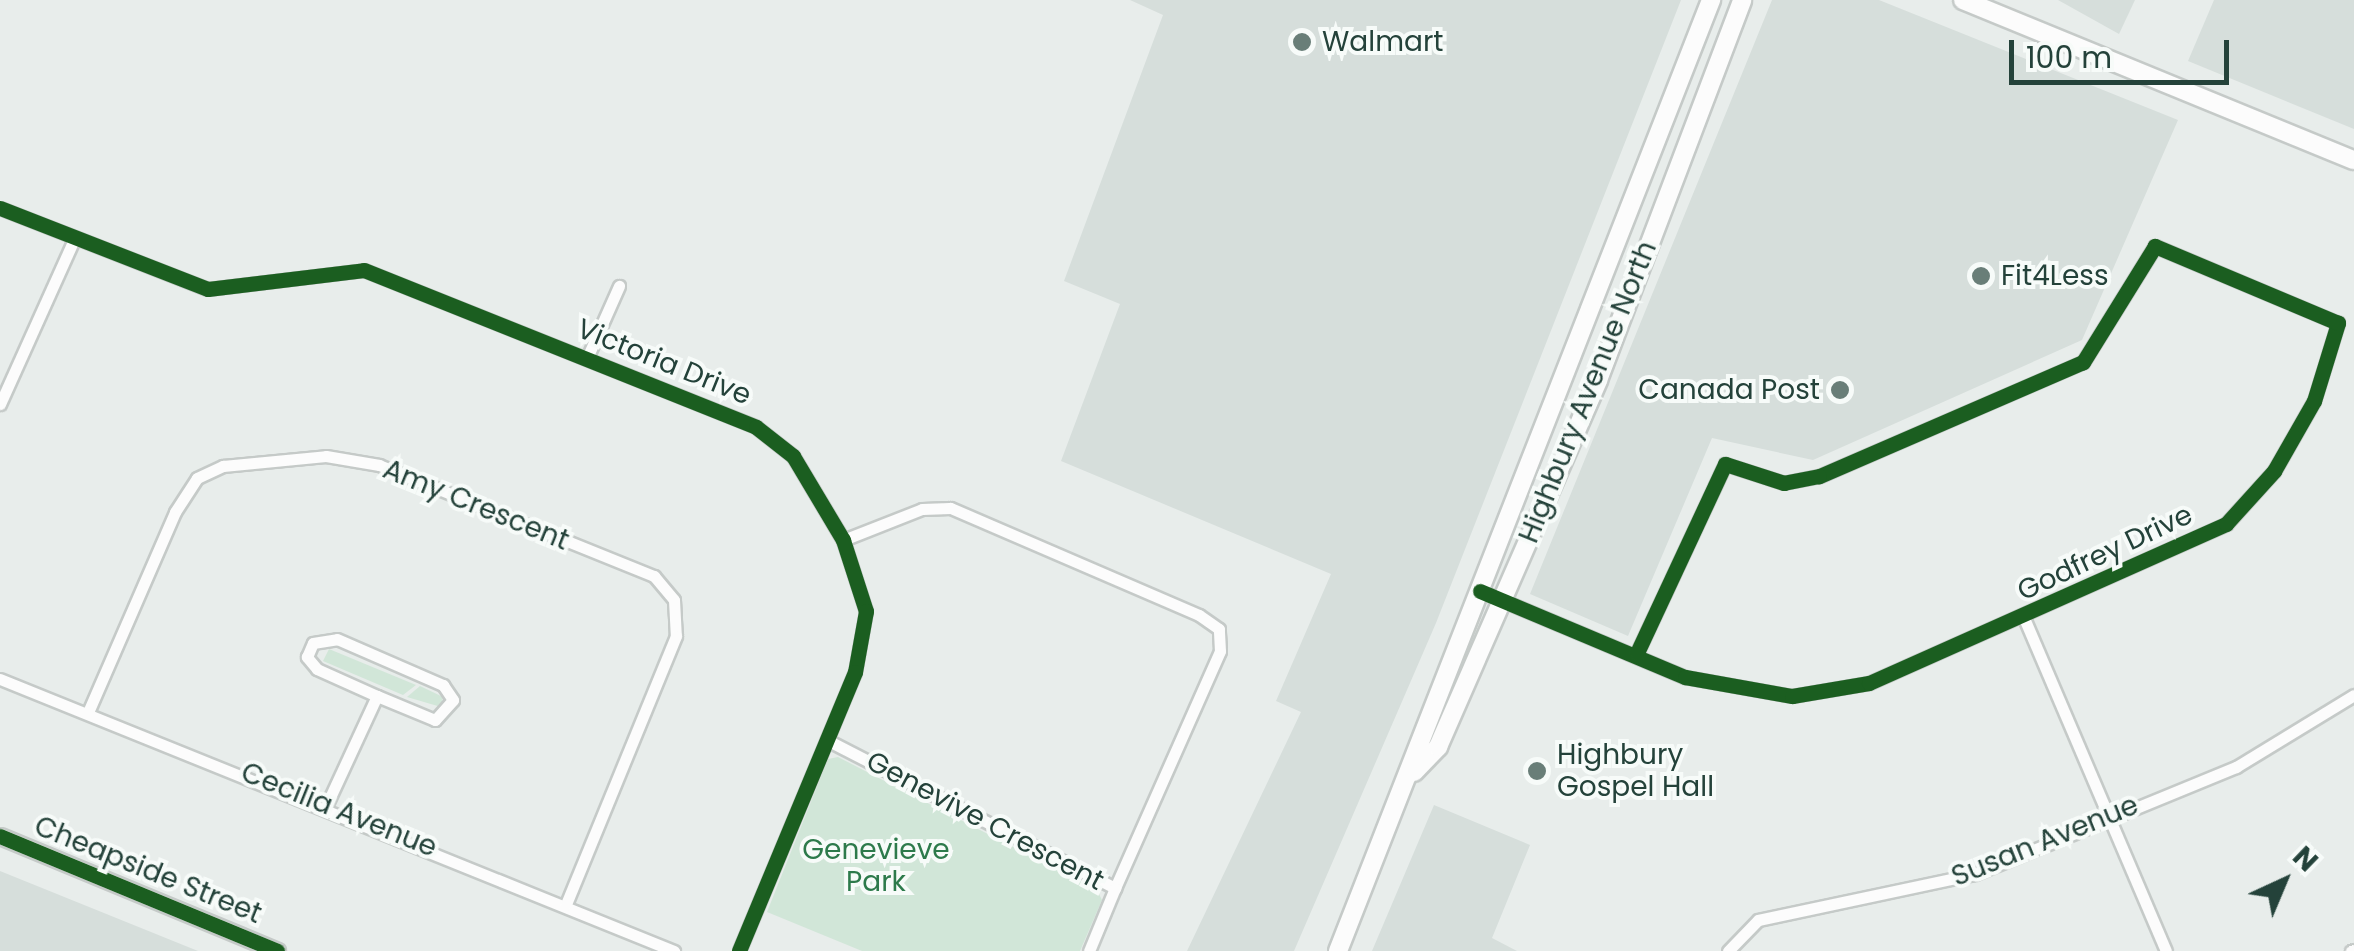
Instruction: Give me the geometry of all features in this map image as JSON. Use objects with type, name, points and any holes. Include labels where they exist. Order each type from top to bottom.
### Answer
[{"type":"main road","name":"Highbury Avenue North","points":[[1338,951],[1414,772],[1417,742],[1711,0]]},
{"type":"main road","name":"Highbury Avenue North","points":[[1414,772],[1438,747],[1598,380],[1742,0]]},
{"type":"main road","points":[[1963,0],[2354,160]]},
{"type":"street","name":"Victoria Drive","points":[[0,208],[208,289],[364,270],[756,427],[793,456],[842,540],[866,611],[827,740],[738,951]]},
{"type":"street","points":[[0,404],[74,238]]},
{"type":"street","name":"Godfrey Drive","points":[[1480,591],[1638,653],[1685,677],[1792,696],[1869,683],[2024,618],[2226,524],[2274,471],[2314,400],[2338,323],[2155,246],[2083,362],[1819,476],[1784,483],[1725,464],[1638,653]]},
{"type":"street","points":[[587,358],[618,286]]},
{"type":"street","name":"Amy Crescent","points":[[88,710],[175,512],[198,478],[224,466],[326,456],[380,465],[654,576],[674,600],[676,636],[566,904]]},
{"type":"street","name":"Genevive Crescent","points":[[827,740],[1115,888],[1220,651],[1219,628],[950,508],[922,509],[842,540]]},
{"type":"street","points":[[2024,618],[2166,951]]},
{"type":"street","points":[[328,636],[443,685],[453,700],[435,720],[377,696],[316,669],[308,657],[313,643],[328,636]]},
{"type":"street","name":"Cecilia Avenue","points":[[0,679],[327,804],[674,951]]},
{"type":"street","name":"Susan Avenue","points":[[1728,951],[1758,920],[1975,874],[2110,814],[2236,767],[2354,695]]},
{"type":"street","points":[[327,804],[377,696]]},
{"type":"street","name":"Cheapside Street","points":[[0,836],[277,951]]},
{"type":"street","points":[[1088,951],[1115,888]]},
{"type":"shaded area","points":[[1130,0],[1681,0],[1436,623],[1294,951],[1187,951],[1301,712],[1276,701],[1331,574],[1061,461],[1120,304],[1064,281],[1163,15]]},
{"type":"shaded area","points":[[1772,0],[1879,0],[2178,120],[2082,340],[1813,460],[1712,438],[1628,636],[1530,594]]},
{"type":"shaded area","points":[[2058,0],[2135,0],[2119,34]]},
{"type":"shaded area","points":[[2214,0],[2354,0],[2354,129],[2188,61]]},
{"type":"shaded area","points":[[1434,805],[1530,845],[1492,938],[1517,951],[1372,951]]},
{"type":"shaded area","points":[[0,871],[198,951],[0,951]]},
{"type":"green space","points":[[329,649],[416,685],[403,695],[323,661]]},
{"type":"green space","points":[[420,686],[443,697],[441,707],[407,697]]},
{"type":"green space","name":"Genevieve Park","points":[[838,757],[1097,890],[1102,900],[1080,951],[862,951],[767,912],[828,759]]},
{"type":"cycle path","points":[[0,208],[208,289],[364,270],[756,427],[793,456],[843,540],[866,611],[855,672],[739,951]]},
{"type":"cycle path","points":[[1480,591],[1685,677],[1792,696],[1869,683],[2226,524],[2274,471],[2314,401],[2338,323],[2155,246],[2083,362],[1819,476],[1784,483],[1725,464],[1637,653]]},
{"type":"cycle path","points":[[0,836],[277,951]]},
{"type":"place","name":"Walmart","points":[[1302,42]]},
{"type":"place","name":"Fit4Less","points":[[1981,276]]},
{"type":"place","name":"Canada Post","points":[[1840,390]]},
{"type":"place","name":"Highbury Gospel Hall","points":[[1537,771]]}]
